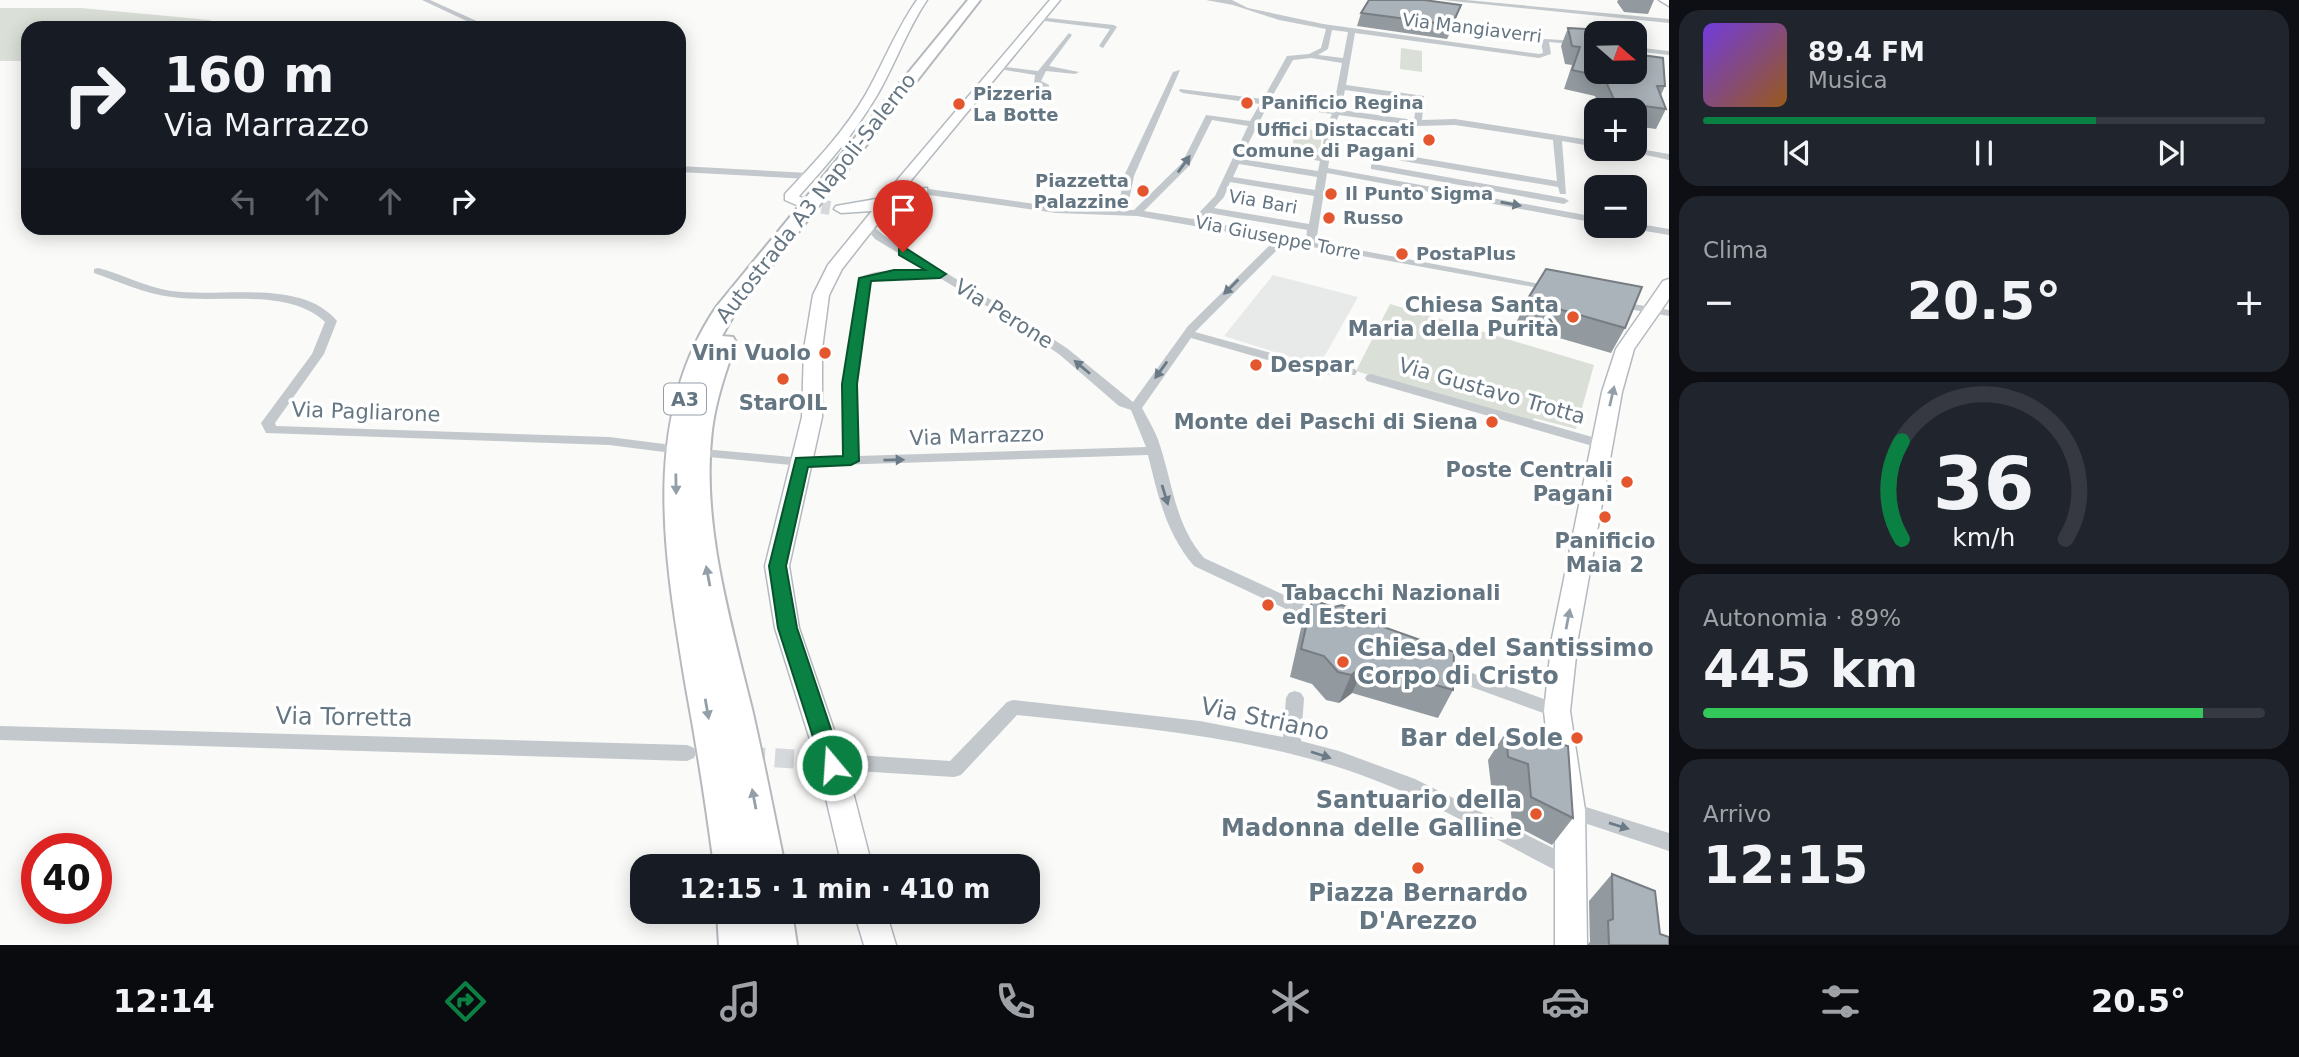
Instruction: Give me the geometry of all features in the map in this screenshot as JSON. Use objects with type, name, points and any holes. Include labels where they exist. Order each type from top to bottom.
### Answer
[{"type":"highway","name":"Autostrada A3 Napoli-Salerno","points":[[731,854],[679,549],[676,478],[680,428],[688,387],[700,354],[725,311],[974,0]]},
{"type":"highway","name":"Autostrada A3 Napoli-Salerno","points":[[764,854],[701,532],[698,450],[708,386],[725,342],[755,293],[984,0]]},
{"type":"highway","points":[[738,924],[739,945]]},
{"type":"highway","points":[[773,924],[776,945]]},
{"type":"street","points":[[425,0],[472,21]]},
{"type":"street","points":[[801,203],[790,197],[841,142],[872,94],[903,27],[922,0]]},
{"type":"street","points":[[854,854],[832,765],[788,628],[777,566],[812,417],[813,349],[821,295],[834,268],[873,212],[902,182],[1055,0]]},
{"type":"street","name":"Via Mangiaverri","points":[[1209,0],[1229,2],[1282,19],[1539,56],[1547,54],[1545,41],[1584,43]]},
{"type":"street","points":[[1445,0],[1669,21]]},
{"type":"street","points":[[1664,0],[1669,3]]},
{"type":"street","points":[[1038,19],[1114,27],[1103,46]]},
{"type":"street","points":[[1311,56],[1324,49],[1329,26]]},
{"type":"street","points":[[1310,245],[1330,127],[1337,111],[1352,29]]},
{"type":"street","points":[[1046,87],[1037,82],[1041,70],[1069,35]]},
{"type":"street","points":[[1647,50],[1669,53]]},
{"type":"street","points":[[1195,223],[1219,197],[1290,58],[1311,56],[1346,61]]},
{"type":"street","points":[[997,68],[1075,72]]},
{"type":"street","points":[[1122,212],[1129,176],[1177,72]]},
{"type":"street","points":[[1342,87],[1421,98],[1418,123]]},
{"type":"street","points":[[1183,91],[1418,123],[1455,122],[1584,142]]},
{"type":"street","points":[[1137,213],[1186,164],[1209,117],[1254,124]]},
{"type":"street","points":[[1557,138],[1565,214]]},
{"type":"street","points":[[1243,146],[1326,159]]},
{"type":"street","points":[[1647,153],[1669,157]]},
{"type":"street","points":[[1379,155],[1562,185]]},
{"type":"street","points":[[1236,161],[1323,173],[1584,218]]},
{"type":"street","points":[[1374,167],[1564,201]]},
{"type":"street","points":[[686,169],[809,176]]},
{"type":"street","points":[[1227,179],[1319,194]]},
{"type":"street","name":"Via Giuseppe Torre","points":[[902,182],[922,191],[1056,210],[1137,213],[1561,290]]},
{"type":"street","points":[[873,212],[874,206],[836,208],[873,212],[922,191]]},
{"type":"street","name":"Via Bari","points":[[1208,210],[1313,228]]},
{"type":"street","name":"Via Perone","points":[[873,212],[879,237],[1041,337],[1124,403],[1136,408]]},
{"type":"street","points":[[1647,228],[1669,232]]},
{"type":"street","points":[[1282,239],[1194,329],[1136,408],[1153,451],[1178,535],[1199,562],[1343,628]]},
{"type":"street","name":"Via Pagliarone","points":[[98,271],[169,294],[302,301],[325,311],[331,321],[318,354],[268,423],[271,430],[609,441],[664,448]]},
{"type":"street","points":[[851,461],[850,384],[865,278],[894,274],[940,274]]},
{"type":"street","points":[[1571,945],[1570,810],[1557,711],[1565,638],[1601,444],[1625,349],[1638,327],[1661,312],[1669,284]]},
{"type":"street","points":[[1598,300],[1661,312]]},
{"type":"street","points":[[1194,329],[1317,370],[1351,372]]},
{"type":"street","name":"Via Gustavo Trotta","points":[[1371,378],[1601,444]]},
{"type":"street","name":"Via Marrazzo","points":[[802,462],[1153,451]]},
{"type":"street","points":[[714,454],[802,462]]},
{"type":"street","points":[[1416,659],[1557,711]]},
{"type":"street","points":[[1292,745],[1295,698]]},
{"type":"street","name":"Via Striano","points":[[856,763],[954,769],[1013,707],[1206,729],[1292,745],[1383,774],[1570,867]]},
{"type":"street","name":"Via Torretta","points":[[0,733],[687,752]]},
{"type":"street","points":[[1570,810],[1669,842]]},
{"type":"street","points":[[874,924],[880,945]]},
{"type":"shaded area","points":[[0,8],[81,8],[211,21],[21,21],[21,61],[0,61]]},
{"type":"shaded area","points":[[1401,48],[1422,51],[1422,72],[1400,69]]},
{"type":"shaded area","points":[[1268,124],[1322,131],[1320,153],[1292,149],[1294,136],[1267,132]]},
{"type":"shaded area","points":[[1273,275],[1358,297],[1319,366],[1224,336]]},
{"type":"shaded area","points":[[1390,304],[1594,365],[1576,429],[1534,418],[1532,422],[1356,371]]},
{"type":"building","points":[[1369,0],[1424,0],[1461,5],[1452,25],[1361,13]]},
{"type":"building","points":[[1568,28],[1584,29],[1584,73],[1572,70],[1580,47],[1572,46]]},
{"type":"building","points":[[1647,56],[1663,58],[1665,86],[1657,86],[1666,109],[1647,106],[1647,98],[1613,98],[1607,84],[1647,84]]},
{"type":"building","points":[[1546,269],[1642,287],[1625,328],[1527,300]]},
{"type":"building","points":[[1312,600],[1334,607],[1342,605],[1371,617],[1375,624],[1454,652],[1453,690],[1365,665],[1351,675],[1338,672],[1324,656],[1301,649]]},
{"type":"building","points":[[1506,732],[1568,746],[1573,818],[1531,797],[1528,764],[1508,757]]},
{"type":"building","points":[[1612,874],[1655,891],[1660,934],[1669,937],[1669,945],[1609,945],[1608,921],[1613,919]]},
{"type":"tunnel","points":[[801,203],[830,208]]},
{"type":"tunnel","points":[[746,756],[856,763]]},
{"type":"place","name":"Panificio Regina","points":[[1247,103]]},
{"type":"place","name":"Pizzeria La Botte","points":[[959,104]]},
{"type":"place","name":"Uffici Distaccati Comune di Pagani","points":[[1429,140]]},
{"type":"place","name":"Piazzetta Palazzine","points":[[1143,191]]},
{"type":"place","name":"Il Punto Sigma","points":[[1331,194]]},
{"type":"place","name":"Russo","points":[[1329,218]]},
{"type":"place","name":"PostaPlus","points":[[1402,254]]},
{"type":"place","name":"Chiesa Santa Maria della Purità","points":[[1573,317]]},
{"type":"place","name":"Vini Vuolo","points":[[825,353]]},
{"type":"place","name":"Despar","points":[[1256,365]]},
{"type":"place","name":"StarOIL","points":[[783,379]]},
{"type":"place","name":"Monte dei Paschi di Siena","points":[[1492,422]]},
{"type":"place","name":"Poste Centrali Pagani","points":[[1627,482]]},
{"type":"place","name":"Panificio Maia 2","points":[[1605,517]]},
{"type":"place","name":"Tabacchi Nazionali ed Esteri","points":[[1268,605]]},
{"type":"place","name":"Chiesa del Santissimo Corpo di Cristo","points":[[1343,662]]},
{"type":"place","name":"Bar del Sole","points":[[1577,738]]},
{"type":"place","name":"Santuario della Madonna delle Galline","points":[[1536,814]]},
{"type":"place","name":"Piazza Bernardo D'Arezzo","points":[[1418,868]]},
{"type":"route","points":[[832,765],[788,628],[777,566],[802,462],[851,461],[850,384],[865,278],[894,274],[940,274],[903,252]]}]
